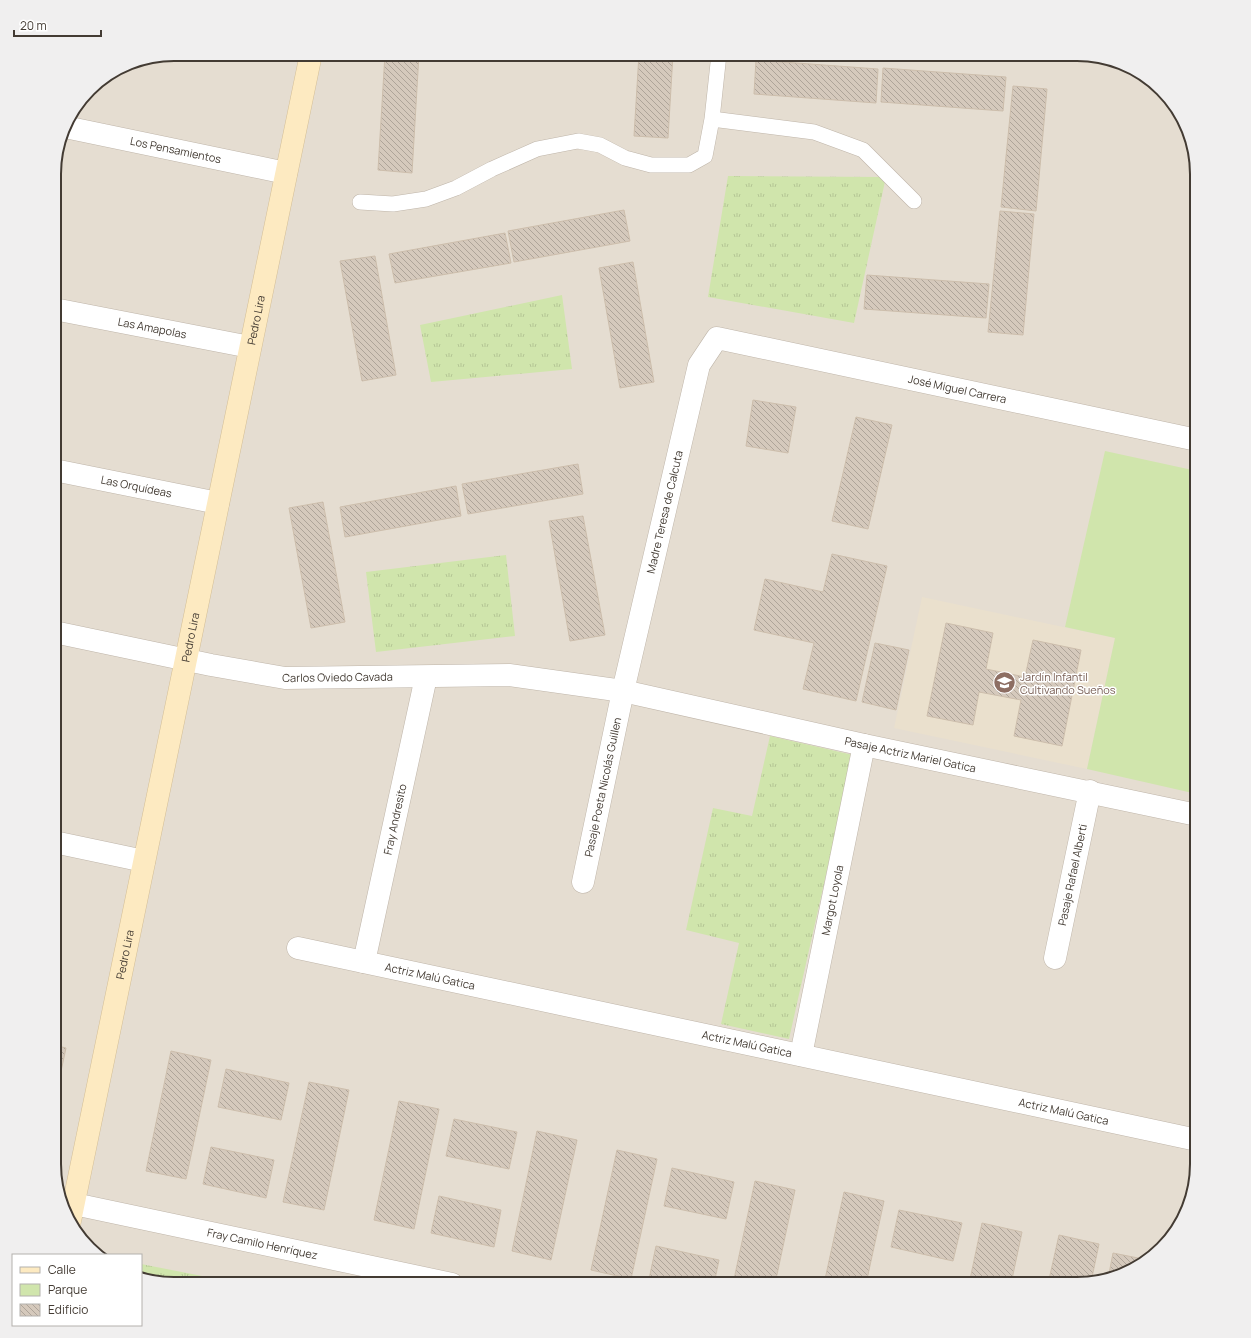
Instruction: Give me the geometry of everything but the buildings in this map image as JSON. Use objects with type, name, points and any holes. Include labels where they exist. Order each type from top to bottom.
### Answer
[{"type":"street","name":"Pedro Lira","points":[[69,1204],[144,861],[309,61]]},
{"type":"street","name":"Los Pensamientos","points":[[71,128],[286,173]]},
{"type":"street","name":"Las Amapolas","points":[[61,311],[250,347]]},
{"type":"street","name":"José Miguel Carrera","points":[[717,338],[1190,439]]},
{"type":"street","name":"Madre Teresa de Calcuta","points":[[623,691],[699,366],[717,338]]},
{"type":"street","name":"Las Orquídeas","points":[[61,471],[218,503]]},
{"type":"street","name":"Carlos Oviedo Cavada","points":[[61,633],[186,660],[285,678],[509,675],[623,691]]},
{"type":"street","name":"Fray Andresito","points":[[364,962],[426,677]]},
{"type":"street","name":"Pasaje Actriz Mariel Gatica","points":[[623,691],[864,745],[1090,791],[1190,813]]},
{"type":"street","name":"Pasaje Poeta Nicolás Guillen","points":[[583,882],[623,691]]},
{"type":"street","name":"Margot Loyola","points":[[801,1055],[864,745]]},
{"type":"street","name":"Pasaje Rafael Alberti","points":[[1055,958],[1090,791]]},
{"type":"street","points":[[61,843],[144,861]]},
{"type":"street","name":"Actriz Malú Gatica","points":[[298,948],[1190,1138]]},
{"type":"street","name":"Fray Camilo Henríquez","points":[[71,1209],[417,1277]]},
{"type":"lane","points":[[360,202],[393,204],[426,199],[456,188],[492,169],[537,149],[578,141],[600,145],[626,158],[651,165],[689,165],[705,156],[712,119],[719,61]]},
{"type":"lane","points":[[712,119],[814,132],[863,150],[914,201]]},
{"type":"shaded area","points":[[167,61],[1084,61],[1106,65],[1127,73],[1146,84],[1167,105],[1175,117],[1184,138],[1189,159],[1190,174],[1190,1164],[1188,1186],[1178,1214],[1167,1233],[1146,1254],[1134,1262],[1113,1271],[1092,1276],[1077,1277],[174,1277],[159,1276],[142,1272],[142,1254],[106,1254],[84,1233],[67,1200],[63,1186],[61,1164],[61,167],[65,145],[70,131],[76,117],[89,99],[105,84],[117,76],[152,63]]},
{"type":"shaded area","name":"Jardín Infantil Cultivando Sueños","points":[[922,597],[1115,638],[1087,769],[894,728]]},
{"type":"green space","points":[[728,176],[886,177],[854,323],[708,297]]},
{"type":"green space","points":[[562,295],[572,369],[431,382],[420,325]]},
{"type":"green space","points":[[1105,451],[1190,469],[1190,792],[1087,769],[1115,638],[1065,627]]},
{"type":"green space","points":[[506,555],[515,636],[376,652],[366,572]]},
{"type":"green space","points":[[770,736],[853,755],[789,1039],[721,1024],[739,943],[686,930],[713,808],[752,816]]},
{"type":"green space","points":[[142,1264],[207,1277],[159,1276],[142,1272]]},
{"type":"place","name":"Jardín Infantil Cultivando Sueños","points":[[1004,683]]}]
